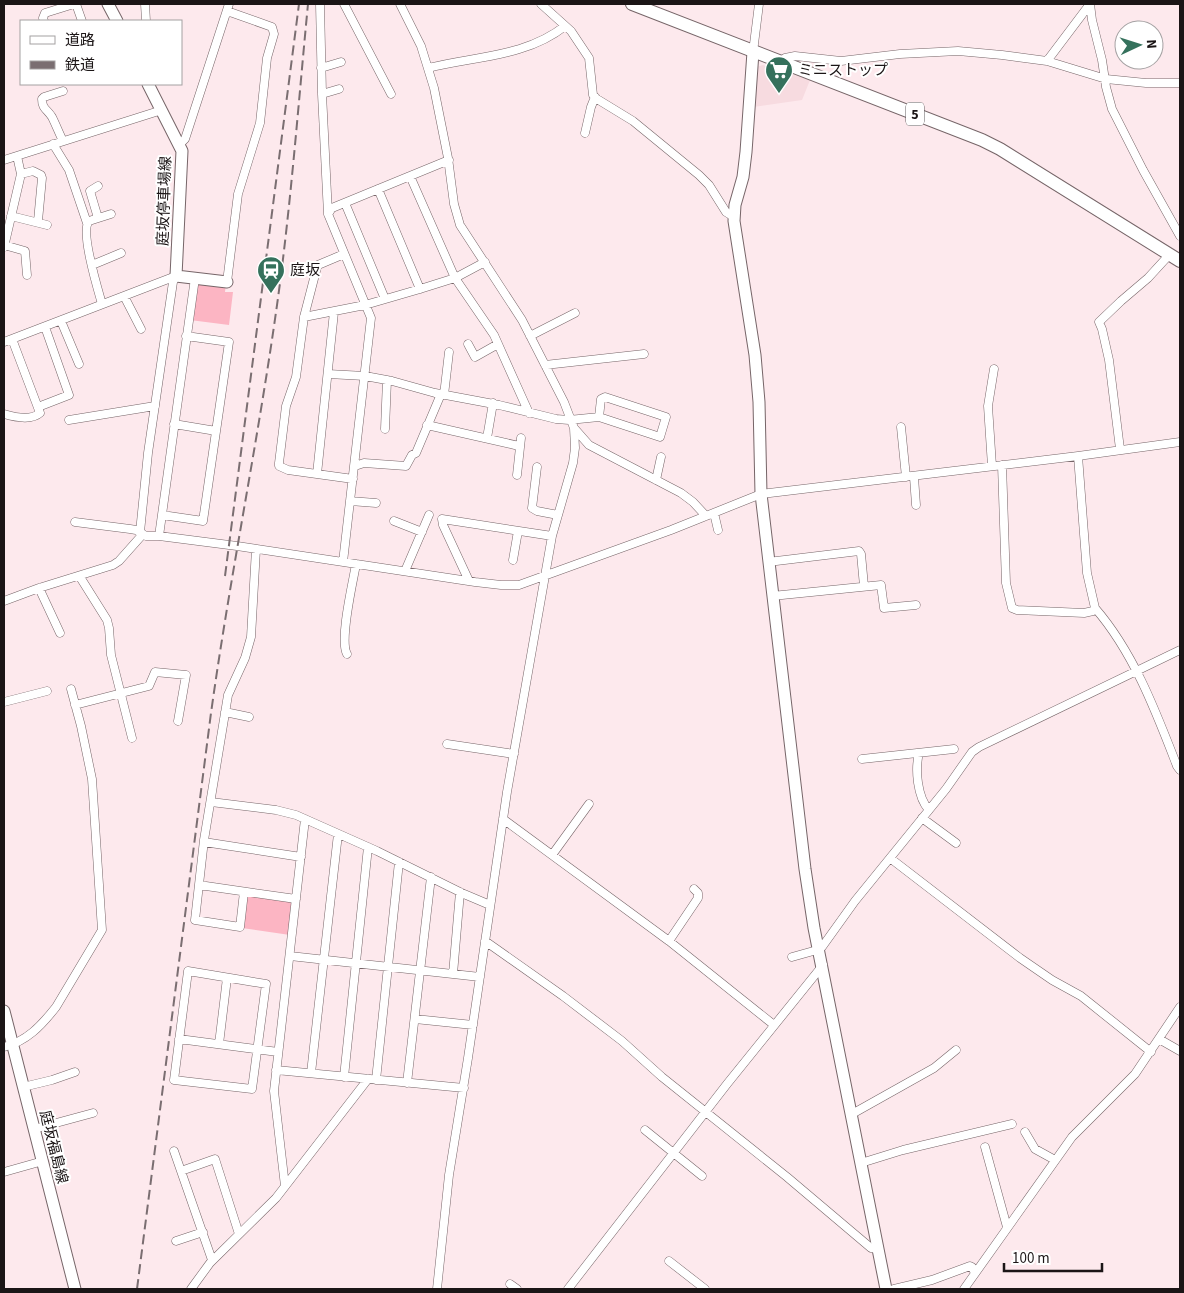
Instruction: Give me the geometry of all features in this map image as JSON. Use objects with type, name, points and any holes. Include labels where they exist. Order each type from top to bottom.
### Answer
[{"type":"main road","name":"5","points":[[632,4],[982,140],[1000,149],[1175,258]]},
{"type":"street","points":[[44,20],[45,13],[75,4],[82,20]]},
{"type":"street","points":[[108,4],[116,20]]},
{"type":"street","points":[[145,4],[146,20]]},
{"type":"street","points":[[320,4],[328,214],[371,318],[343,562]]},
{"type":"street","points":[[344,4],[391,94]]},
{"type":"street","points":[[400,4],[421,46],[434,88],[449,160],[454,204],[460,225],[530,336],[564,402],[569,420],[589,445],[687,497],[710,515],[718,530]]},
{"type":"street","points":[[541,4],[565,26],[589,58],[595,97],[585,133]]},
{"type":"street","points":[[760,4],[743,177],[734,217],[755,355],[759,402],[761,494],[805,869],[813,919],[886,1289]]},
{"type":"street","points":[[1047,61],[1090,4]]},
{"type":"street","points":[[1090,4],[1112,109],[1180,236]]},
{"type":"street","points":[[4,342],[176,276],[227,282],[238,194],[260,123],[267,58],[274,34],[272,27],[228,8],[185,139],[180,144]]},
{"type":"street","points":[[428,68],[501,55],[547,39],[565,26]]},
{"type":"street","points":[[779,62],[785,58],[795,56],[841,61],[892,55],[958,51],[1047,61],[1106,79],[1146,83],[1180,83]]},
{"type":"street","points":[[322,68],[341,62]]},
{"type":"street","name":"庭坂停車場線","points":[[149,85],[182,151],[176,276]]},
{"type":"street","points":[[322,94],[339,89]]},
{"type":"street","points":[[63,91],[44,97],[42,105],[51,117],[63,141]]},
{"type":"street","points":[[595,97],[640,127],[699,175],[709,185],[726,212],[734,217]]},
{"type":"street","points":[[4,160],[162,110]]},
{"type":"street","points":[[53,144],[70,172],[87,222],[88,244],[102,304]]},
{"type":"street","points":[[17,156],[21,174],[4,246],[24,251],[27,275]]},
{"type":"street","points":[[328,214],[332,208],[449,160]]},
{"type":"street","points":[[21,174],[33,171],[41,175],[38,221]]},
{"type":"street","points":[[410,176],[455,278],[486,322],[529,413]]},
{"type":"street","points":[[98,186],[90,191],[98,218]]},
{"type":"street","points":[[378,189],[420,289]]},
{"type":"street","points":[[345,203],[385,300]]},
{"type":"street","points":[[87,222],[111,214]]},
{"type":"street","points":[[11,216],[38,221],[47,225]]},
{"type":"street","points":[[92,265],[121,254]]},
{"type":"street","points":[[344,254],[318,265],[304,317],[296,376],[286,406],[279,466],[285,469],[353,479]]},
{"type":"street","points":[[1120,450],[1108,360],[1099,322],[1148,278],[1175,258]]},
{"type":"street","points":[[304,317],[365,306],[385,300],[455,278],[485,262]]},
{"type":"street","points":[[4,601],[39,588],[113,566],[141,533],[155,406],[173,282],[176,276]]},
{"type":"street","points":[[159,536],[195,278]]},
{"type":"street","points":[[124,296],[141,329]]},
{"type":"street","points":[[317,474],[334,312]]},
{"type":"street","points":[[530,336],[575,313]]},
{"type":"street","points":[[61,320],[79,364]]},
{"type":"street","points":[[38,407],[69,395],[45,327]]},
{"type":"street","points":[[162,515],[203,522],[229,342],[186,336]]},
{"type":"street","points":[[4,414],[24,418],[40,414],[12,339]]},
{"type":"street","points":[[468,344],[475,356],[498,344]]},
{"type":"street","points":[[355,466],[364,464],[406,466],[416,453],[427,425],[443,395],[449,352]]},
{"type":"street","points":[[545,365],[644,354]]},
{"type":"street","points":[[992,466],[988,406],[994,370]]},
{"type":"street","points":[[328,374],[364,376],[387,380],[443,395],[493,403],[556,420],[598,417],[660,437],[666,417],[605,397],[601,399],[598,417]]},
{"type":"street","points":[[384,429],[387,380]]},
{"type":"street","points":[[486,438],[493,403]]},
{"type":"street","points":[[69,420],[155,406]]},
{"type":"street","points":[[174,424],[216,431]]},
{"type":"street","points":[[427,425],[486,438],[520,442],[517,475]]},
{"type":"street","points":[[901,427],[916,505]]},
{"type":"street","points":[[437,1289],[449,1175],[464,1088],[503,819],[544,576],[552,536],[573,463],[574,428]]},
{"type":"street","points":[[75,522],[130,528],[146,536],[159,536],[256,549],[469,581],[519,585],[710,515],[761,494],[1180,442]]},
{"type":"street","points":[[1078,456],[1087,573],[1095,608],[1137,671],[1180,770]]},
{"type":"street","points":[[656,480],[661,458]]},
{"type":"street","points":[[1002,465],[1006,583],[1012,608],[1017,610],[1074,613],[1091,612],[1095,608]]},
{"type":"street","points":[[537,467],[532,508],[537,511],[558,515]]},
{"type":"street","points":[[350,501],[376,503]]},
{"type":"street","points":[[405,571],[429,515]]},
{"type":"street","points":[[469,581],[443,525],[442,518],[552,536]]},
{"type":"street","points":[[394,521],[422,532]]},
{"type":"street","points":[[513,560],[518,531]]},
{"type":"street","points":[[244,892],[240,927],[195,920],[204,842],[228,695],[245,658],[251,637],[256,549]]},
{"type":"street","points":[[768,562],[859,551],[861,554],[864,586]]},
{"type":"street","points":[[347,654],[344,648],[344,634],[356,564]]},
{"type":"street","points":[[80,576],[109,628],[111,655],[132,738]]},
{"type":"street","points":[[772,596],[881,585],[884,608],[916,605]]},
{"type":"street","points":[[39,588],[60,633]]},
{"type":"street","points":[[792,957],[820,949],[972,752],[1180,650]]},
{"type":"street","points":[[75,706],[149,686],[155,672],[186,675],[178,721]]},
{"type":"street","points":[[8,1046],[22,1041],[41,1025],[56,1007],[102,930],[92,786],[86,746],[71,688]]},
{"type":"street","points":[[4,702],[47,690]]},
{"type":"street","points":[[225,712],[249,717]]},
{"type":"street","points":[[447,744],[514,754]]},
{"type":"street","points":[[862,759],[954,749]]},
{"type":"street","points":[[919,753],[920,787],[923,801],[929,810]]},
{"type":"street","points":[[210,802],[276,810],[305,819],[490,905]]},
{"type":"street","points":[[552,855],[589,804]]},
{"type":"street","points":[[922,818],[956,843]]},
{"type":"street","points":[[285,1186],[274,1099],[305,819]]},
{"type":"street","points":[[503,819],[670,941],[774,1025]]},
{"type":"street","points":[[311,1074],[338,834]]},
{"type":"street","points":[[204,842],[301,857]]},
{"type":"street","points":[[344,1077],[368,847]]},
{"type":"street","points":[[890,858],[1020,958],[1052,980],[1081,996],[1150,1052]]},
{"type":"street","points":[[192,1289],[212,1260],[276,1198],[372,1079],[388,966],[399,862]]},
{"type":"street","points":[[407,1083],[430,877]]},
{"type":"street","points":[[199,886],[296,899]]},
{"type":"street","points":[[670,941],[698,898],[698,893],[694,890]]},
{"type":"street","points":[[453,974],[460,892]]},
{"type":"street","points":[[485,941],[622,1040],[662,1077],[872,1248],[878,1249]]},
{"type":"street","points":[[290,956],[480,976]]},
{"type":"street","points":[[568,1289],[705,1112],[823,965]]},
{"type":"street","points":[[188,971],[266,984],[252,1089],[174,1080],[179,1039],[188,971]]},
{"type":"street","points":[[219,1044],[227,978]]},
{"type":"street","points":[[964,1289],[1072,1136],[1130,1079],[1159,1040],[1180,1006]]},
{"type":"street","name":"庭坂福島線","points":[[4,1011],[8,1046],[23,1087],[75,1289]]},
{"type":"street","points":[[415,1019],[473,1025]]},
{"type":"street","points":[[179,1039],[278,1052]]},
{"type":"street","points":[[1159,1040],[1180,1051]]},
{"type":"street","points":[[852,1114],[934,1068],[956,1050]]},
{"type":"street","points":[[276,1070],[464,1088]]},
{"type":"street","points":[[23,1087],[75,1072]]},
{"type":"street","points":[[34,1129],[93,1113]]},
{"type":"street","points":[[861,1163],[903,1150],[1012,1124]]},
{"type":"street","points":[[646,1130],[702,1176]]},
{"type":"street","points":[[1025,1132],[1035,1149],[1054,1160]]},
{"type":"street","points":[[985,1147],[1007,1227]]},
{"type":"street","points":[[174,1151],[212,1260]]},
{"type":"street","points":[[180,1171],[214,1159],[239,1234]]},
{"type":"street","points":[[4,1172],[42,1161]]},
{"type":"street","points":[[176,1241],[203,1232]]},
{"type":"street","points":[[669,1261],[704,1289]]},
{"type":"street","points":[[894,1289],[932,1280],[970,1266],[975,1273]]},
{"type":"shaded area","points":[[763,65],[810,80],[802,100],[753,107],[756,67]]},
{"type":"shaded area","points":[[196,280],[226,283],[225,292],[233,292],[229,325],[190,320]]},
{"type":"shaded area","points":[[246,894],[294,900],[290,935],[242,928]]},
{"type":"railway","points":[[225,576],[299,4]]},
{"type":"railway","points":[[137,1289],[211,713],[280,283],[308,4]]},
{"type":"place","name":"ミニストップ","points":[[779,94]]},
{"type":"place","name":"庭坂","points":[[271,294]]}]
